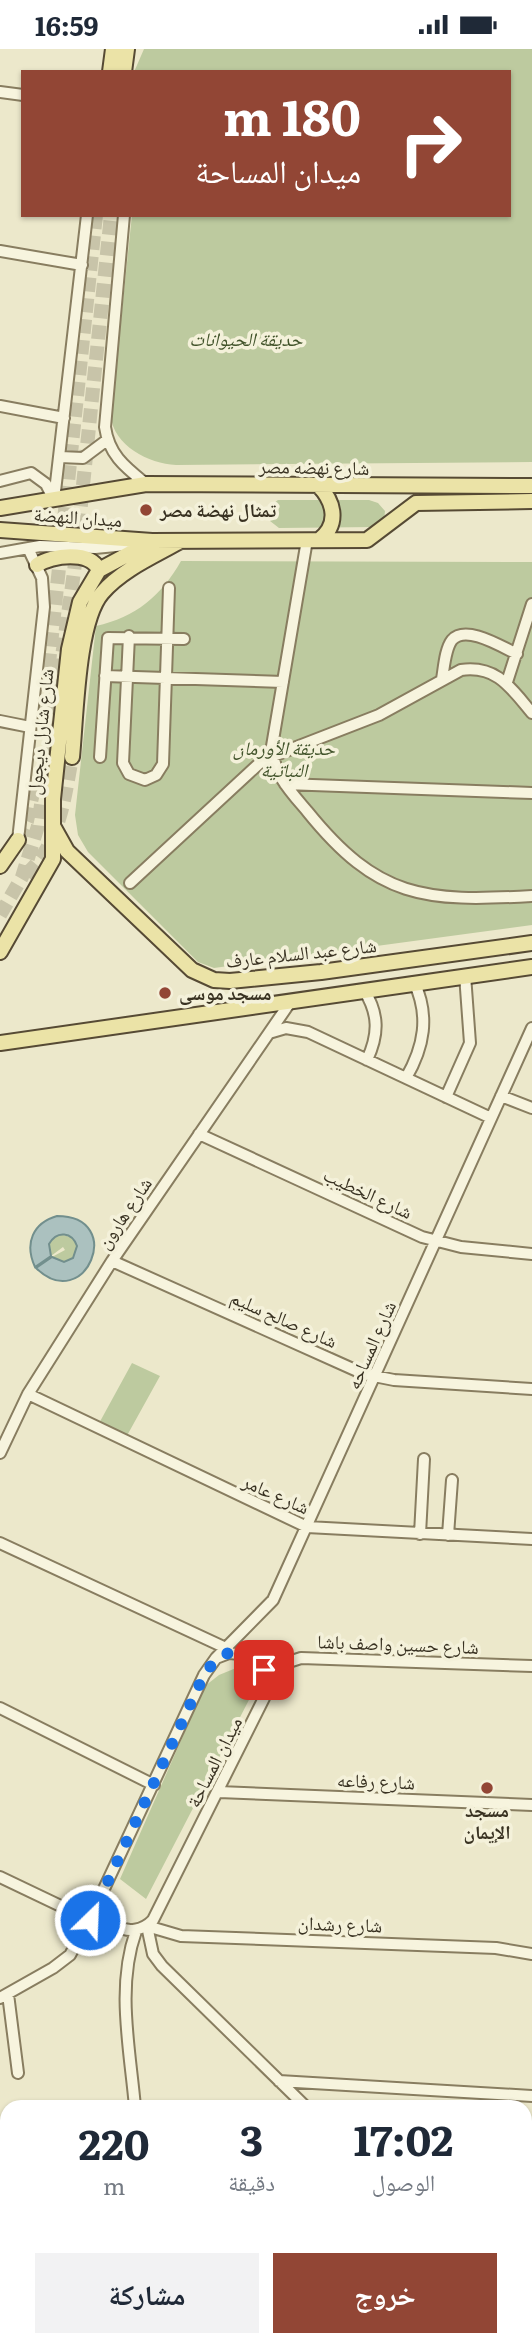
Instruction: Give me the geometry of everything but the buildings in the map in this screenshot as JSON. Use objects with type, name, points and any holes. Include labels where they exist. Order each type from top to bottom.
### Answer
[{"type":"main road","points":[[110,70],[113,49]]},
{"type":"main road","points":[[124,70],[127,49]]},
{"type":"main road","name":"شارع نهضه مصر","points":[[96,490],[146,484],[532,487]]},
{"type":"main road","points":[[313,540],[330,529],[333,512],[328,497],[319,486]]},
{"type":"main road","name":"ميدان النهضة","points":[[0,508],[54,501],[96,490]]},
{"type":"main road","points":[[37,565],[54,558],[79,558],[92,560],[99,570],[152,541],[367,540],[408,508],[427,501],[532,501]]},
{"type":"main road","name":"ميدان النهضة","points":[[0,530],[152,541]]},
{"type":"main road","points":[[72,757],[90,616],[102,594],[132,568],[180,541]]},
{"type":"main road","name":"شارع شارل ديجول","points":[[0,952],[51,865],[55,847],[53,799],[72,627],[84,593],[99,570]]},
{"type":"main road","name":"شارع عبد السلام عارف","points":[[53,826],[68,851],[199,975],[222,981],[287,976],[532,943]]},
{"type":"main road","points":[[0,866],[18,840]]},
{"type":"main road","points":[[0,1043],[215,1015],[364,989],[532,967]]},
{"type":"main road","points":[[287,976],[291,1001]]},
{"type":"street","points":[[0,92],[21,95]]},
{"type":"street","points":[[54,501],[87,217]]},
{"type":"street","points":[[124,217],[104,426],[107,440],[119,461],[146,484]]},
{"type":"street","points":[[0,251],[82,265]]},
{"type":"street","points":[[0,407],[64,418]]},
{"type":"street","points":[[60,457],[83,458],[107,440]]},
{"type":"street","points":[[0,481],[31,473],[46,484],[54,501]]},
{"type":"street","points":[[313,540],[283,682],[272,755],[276,770],[341,850],[385,882],[438,898],[532,896]]},
{"type":"street","points":[[0,553],[28,548],[114,547],[152,541]]},
{"type":"street","points":[[18,840],[44,607],[43,578],[28,548]]},
{"type":"street","points":[[129,636],[123,763],[129,774],[139,779],[151,778],[163,764],[170,588]]},
{"type":"street","points":[[507,682],[532,604]]},
{"type":"street","points":[[442,679],[449,647],[455,637],[476,636],[517,654]]},
{"type":"street","points":[[100,757],[109,637],[184,639]]},
{"type":"street","points":[[130,883],[255,766],[272,755],[379,715],[442,679],[473,668],[497,674],[532,713]]},
{"type":"street","points":[[106,676],[283,682]]},
{"type":"street","points":[[0,721],[30,727]]},
{"type":"street","points":[[285,784],[532,793]]},
{"type":"street","points":[[446,1097],[470,1043],[465,975]]},
{"type":"street","points":[[406,1078],[419,1053],[424,1020],[422,999],[414,982]]},
{"type":"street","points":[[364,989],[374,1006],[376,1030],[375,1042],[367,1060]]},
{"type":"street","name":"شارع هارون","points":[[0,1453],[27,1394],[112,1261],[291,1001]]},
{"type":"street","name":"شارع المساحه","points":[[216,1658],[228,1649],[240,1631],[273,1601],[532,1028]]},
{"type":"street","points":[[267,1035],[274,1030],[297,1029],[491,1118]]},
{"type":"street","points":[[501,1095],[532,1108]]},
{"type":"street","name":"شارع الخطيب","points":[[199,1134],[436,1242],[532,1254]]},
{"type":"street","name":"شارع صالح سليم","points":[[112,1261],[376,1377],[532,1389]]},
{"type":"street","name":"شارع عامر","points":[[27,1394],[307,1527],[532,1539]]},
{"type":"street","points":[[420,1534],[424,1459]]},
{"type":"street","points":[[448,1535],[452,1480]]},
{"type":"street","points":[[0,1543],[228,1649]]},
{"type":"street","points":[[18,2073],[4,1996],[62,1962],[76,1946],[204,1675],[216,1658],[229,1653],[243,1653],[255,1659],[264,1670]]},
{"type":"street","name":"شارع حسين واصف باشا","points":[[264,1670],[288,1659],[302,1658],[532,1666]]},
{"type":"street","name":"ميدان المساحة","points":[[147,1926],[159,1910],[264,1698],[267,1685],[264,1670]]},
{"type":"street","points":[[0,1708],[154,1785]]},
{"type":"street","name":"شارع رفاعه","points":[[219,1792],[532,1805]]},
{"type":"street","points":[[0,1877],[90,1920]]},
{"type":"street","points":[[100,1899],[103,1912],[110,1923],[122,1930],[136,1931],[147,1926],[153,1954],[162,1966],[279,2081],[292,2100]]},
{"type":"street","name":"شارع رشدان","points":[[147,1926],[181,1936],[496,1948],[532,1954]]},
{"type":"street","points":[[134,2100],[124,1993],[129,1951],[136,1931]]},
{"type":"street","points":[[279,2081],[532,2096]]},
{"type":"green space","name":"حديقة الحيوانات","points":[[144,49],[532,49],[532,462],[176,465],[144,457],[125,444],[113,426],[111,416],[132,217],[511,217],[511,70],[135,70]]},
{"type":"green space","points":[[278,500],[369,500],[378,503],[385,511],[384,521],[376,527],[279,528],[270,521],[271,505]]},
{"type":"green space","name":"حديقة الأورمان النباتية","points":[[181,561],[532,562],[532,925],[214,968],[198,962],[88,852],[78,835],[75,815],[96,626],[123,617],[146,603],[165,585]]},
{"type":"green space","points":[[60,1234],[73,1238],[77,1246],[73,1258],[64,1262],[52,1257],[65,1250],[63,1247],[51,1256],[48,1248],[51,1239]]},
{"type":"green space","points":[[132,1363],[160,1376],[124,1441],[97,1427]]},
{"type":"green space","points":[[241,1666],[251,1687],[251,1696],[146,1899],[120,1879],[205,1686],[219,1675]]},
{"type":"water","points":[[57,1216],[78,1220],[90,1231],[94,1245],[91,1260],[83,1273],[70,1280],[54,1280],[36,1268],[52,1257],[64,1262],[73,1258],[77,1246],[72,1238],[60,1235],[52,1239],[49,1244],[51,1256],[35,1267],[30,1250],[37,1229]]},
{"type":"tunnel","points":[[42,730],[96,217]]},
{"type":"tunnel","points":[[0,915],[22,877],[38,826],[74,572],[111,217]]},
{"type":"tunnel","points":[[26,874],[46,850],[59,820],[72,757]]},
{"type":"tunnel","points":[[18,840],[27,821],[34,788]]},
{"type":"place","name":"تمثال نهضة مصر","points":[[146,510]]},
{"type":"place","name":"مسجد موسى","points":[[165,993]]},
{"type":"place","name":"مسجد الإيمان","points":[[487,1788]]},
{"type":"route","points":[[90,1920],[204,1675],[216,1658],[229,1653],[243,1653],[255,1659],[264,1670]]}]
